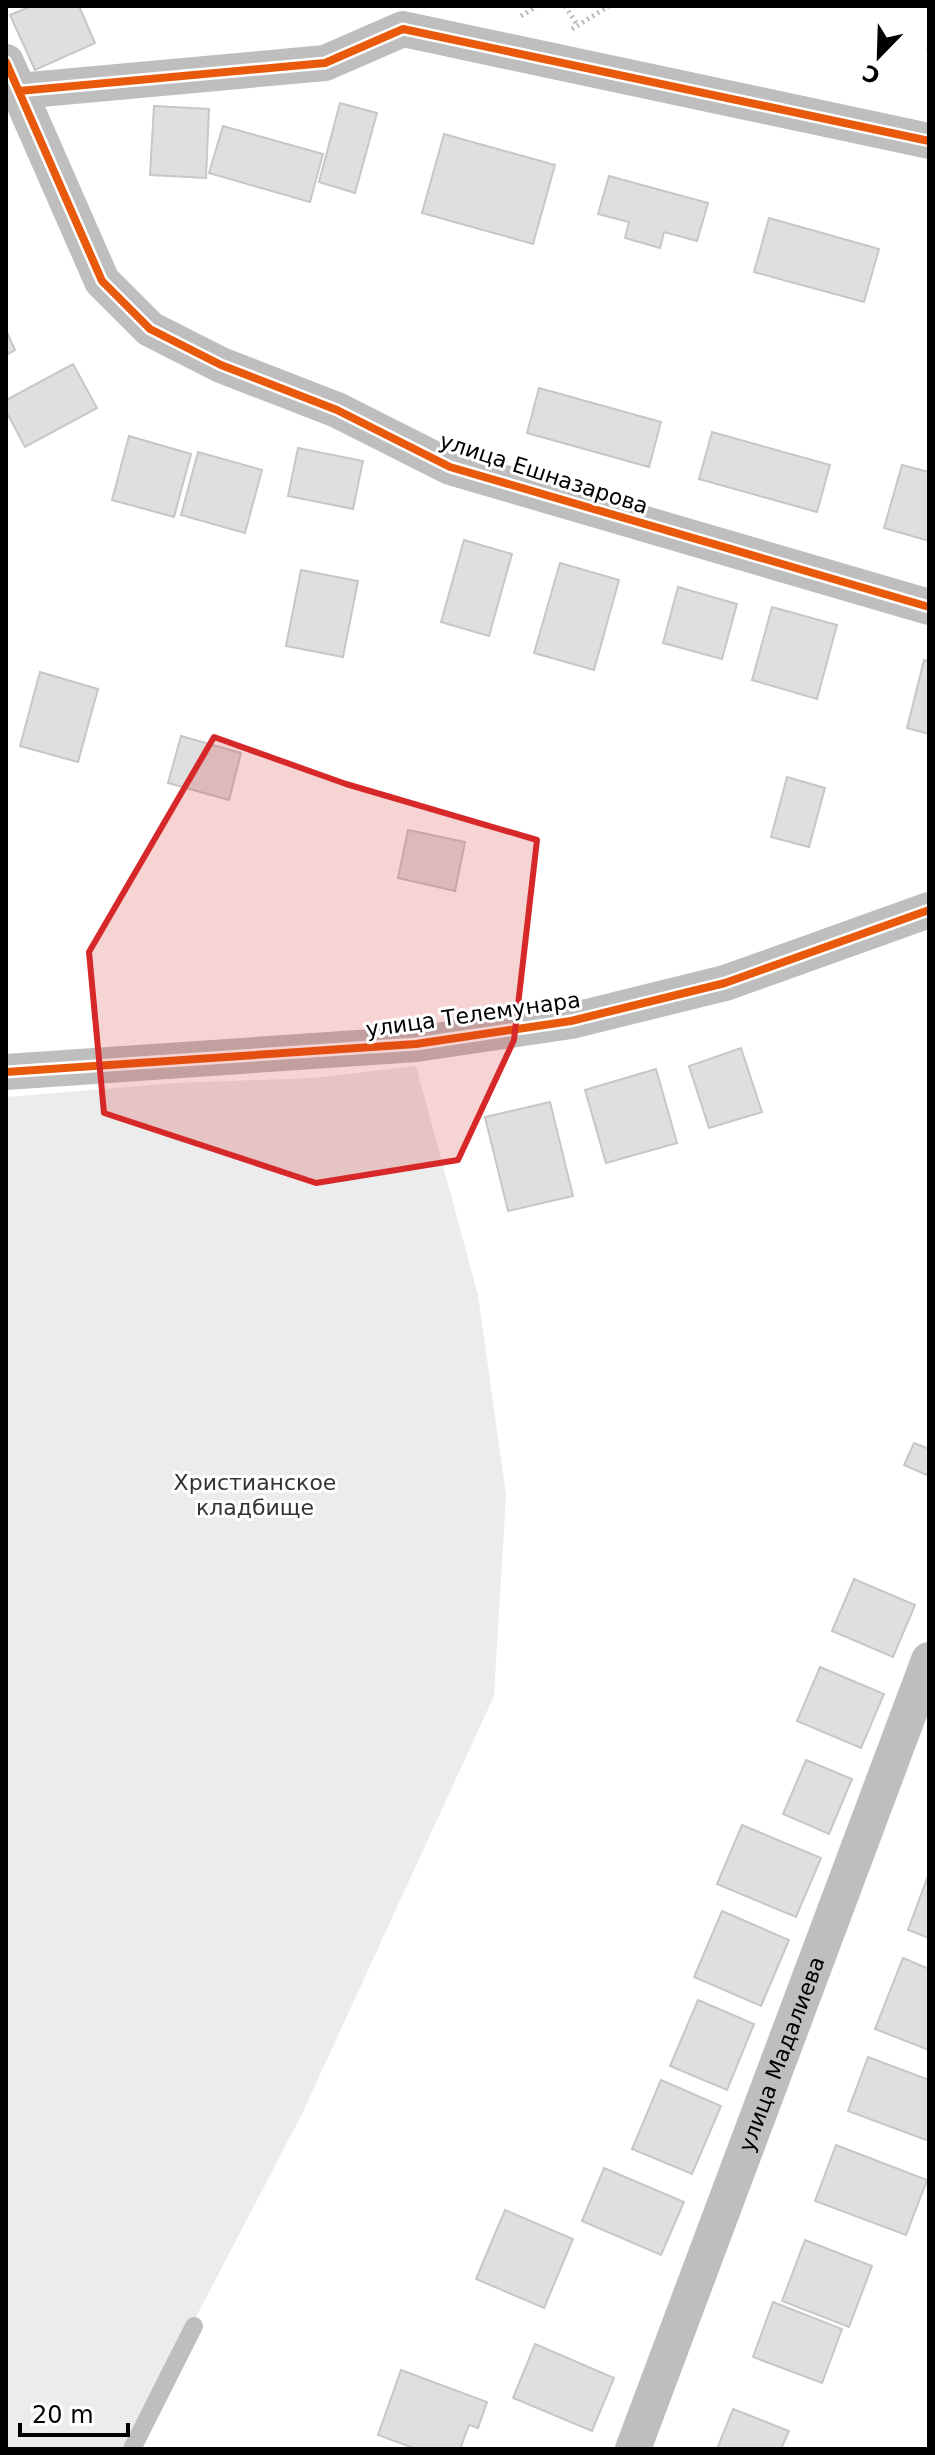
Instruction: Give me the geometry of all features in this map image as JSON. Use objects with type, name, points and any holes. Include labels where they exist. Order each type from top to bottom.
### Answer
[{"type":"street","name":"улица Ешназарова","points":[[929,141],[403,29],[325,63],[13,77],[102,281],[150,329],[221,365],[337,410],[450,467],[929,607]]},
{"type":"street","name":"улица Телемунара","points":[[6,1072],[416,1044],[571,1021],[725,983],[929,910]]},
{"type":"street","name":"улица Мадалиева","points":[[633,2449],[929,1660]]},
{"type":"lane","points":[[132,2449],[194,2326]]},
{"type":"path","points":[[565,6],[578,26]]},
{"type":"path","points":[[561,36],[609,6]]},
{"type":"highlighted area","points":[[214,737],[346,784],[537,840],[514,1040],[458,1160],[316,1183],[104,1113],[89,952]]},
{"type":"green space","name":"Христианское кладбище","points":[[416,1066],[478,1295],[506,1495],[494,1696],[301,2116],[127,2449],[6,2449],[6,1097],[176,1083],[313,1078]]},
{"type":"building","points":[[31,6],[79,6],[95,43],[35,70],[10,15]]},
{"type":"building","points":[[340,103],[377,113],[355,193],[319,182]]},
{"type":"building","points":[[154,106],[209,109],[206,178],[150,175]]},
{"type":"building","points":[[223,126],[323,154],[310,202],[209,173]]},
{"type":"building","points":[[444,134],[555,165],[533,244],[422,213]]},
{"type":"building","points":[[609,176],[708,203],[697,241],[664,232],[660,248],[625,238],[629,222],[598,214]]},
{"type":"building","points":[[769,218],[879,249],[864,302],[754,272]]},
{"type":"building","points":[[6,330],[15,350],[6,355]]},
{"type":"building","points":[[73,364],[97,408],[25,447],[6,411],[6,400]]},
{"type":"building","points":[[539,388],[661,422],[649,467],[527,433]]},
{"type":"building","points":[[712,432],[830,465],[817,512],[699,479]]},
{"type":"building","points":[[129,436],[191,454],[174,517],[112,500]]},
{"type":"building","points":[[298,448],[363,461],[353,509],[288,496]]},
{"type":"building","points":[[198,452],[262,470],[245,533],[181,515]]},
{"type":"building","points":[[902,465],[929,472],[929,541],[884,528]]},
{"type":"building","points":[[464,540],[512,554],[489,636],[441,622]]},
{"type":"building","points":[[560,563],[619,580],[594,670],[534,653]]},
{"type":"building","points":[[301,570],[358,581],[343,657],[286,646]]},
{"type":"building","points":[[678,587],[737,604],[722,659],[663,643]]},
{"type":"building","points":[[772,607],[837,625],[817,699],[752,680]]},
{"type":"building","points":[[924,660],[929,662],[929,734],[907,728]]},
{"type":"building","points":[[40,672],[98,689],[78,762],[20,746]]},
{"type":"building","points":[[181,736],[241,753],[229,800],[168,783]]},
{"type":"building","points":[[787,777],[825,788],[809,847],[771,837]]},
{"type":"building","points":[[408,830],[465,842],[455,891],[398,878]]},
{"type":"building","points":[[741,1048],[762,1112],[709,1128],[689,1066]]},
{"type":"building","points":[[656,1069],[677,1143],[606,1163],[585,1090]]},
{"type":"building","points":[[550,1102],[573,1196],[508,1211],[485,1117]]},
{"type":"building","points":[[914,1443],[929,1449],[929,1476],[904,1465]]},
{"type":"building","points":[[854,1579],[915,1605],[893,1657],[832,1631]]},
{"type":"building","points":[[820,1667],[884,1694],[861,1748],[797,1721]]},
{"type":"building","points":[[806,1760],[852,1779],[829,1834],[783,1814]]},
{"type":"building","points":[[742,1825],[821,1858],[796,1917],[717,1884]]},
{"type":"building","points":[[929,1873],[929,1938],[908,1930]]},
{"type":"building","points":[[722,1911],[789,1940],[761,2006],[694,1977]]},
{"type":"building","points":[[903,1958],[929,1969],[929,2050],[875,2029]]},
{"type":"building","points":[[698,2000],[754,2024],[727,2090],[670,2066]]},
{"type":"building","points":[[868,2057],[929,2080],[929,2141],[848,2111]]},
{"type":"building","points":[[661,2080],[721,2106],[692,2174],[632,2149]]},
{"type":"building","points":[[836,2145],[927,2180],[906,2235],[815,2201]]},
{"type":"building","points":[[604,2168],[684,2202],[661,2255],[582,2221]]},
{"type":"building","points":[[505,2210],[573,2239],[544,2308],[476,2279]]},
{"type":"building","points":[[805,2240],[872,2266],[849,2327],[782,2301]]},
{"type":"building","points":[[773,2302],[842,2329],[822,2383],[753,2357]]},
{"type":"building","points":[[535,2344],[614,2378],[592,2431],[513,2398]]},
{"type":"building","points":[[401,2370],[487,2402],[478,2428],[469,2425],[460,2449],[416,2449],[378,2435]]},
{"type":"building","points":[[733,2409],[789,2431],[781,2449],[717,2449]]},
{"type":"cycle path","points":[[19,91],[325,63],[403,29],[929,141]]},
{"type":"cycle path","points":[[6,62],[102,281],[150,329],[221,365],[337,410],[450,467],[929,607]]},
{"type":"cycle path","points":[[6,1072],[416,1044],[571,1021],[725,983],[929,910]]}]
